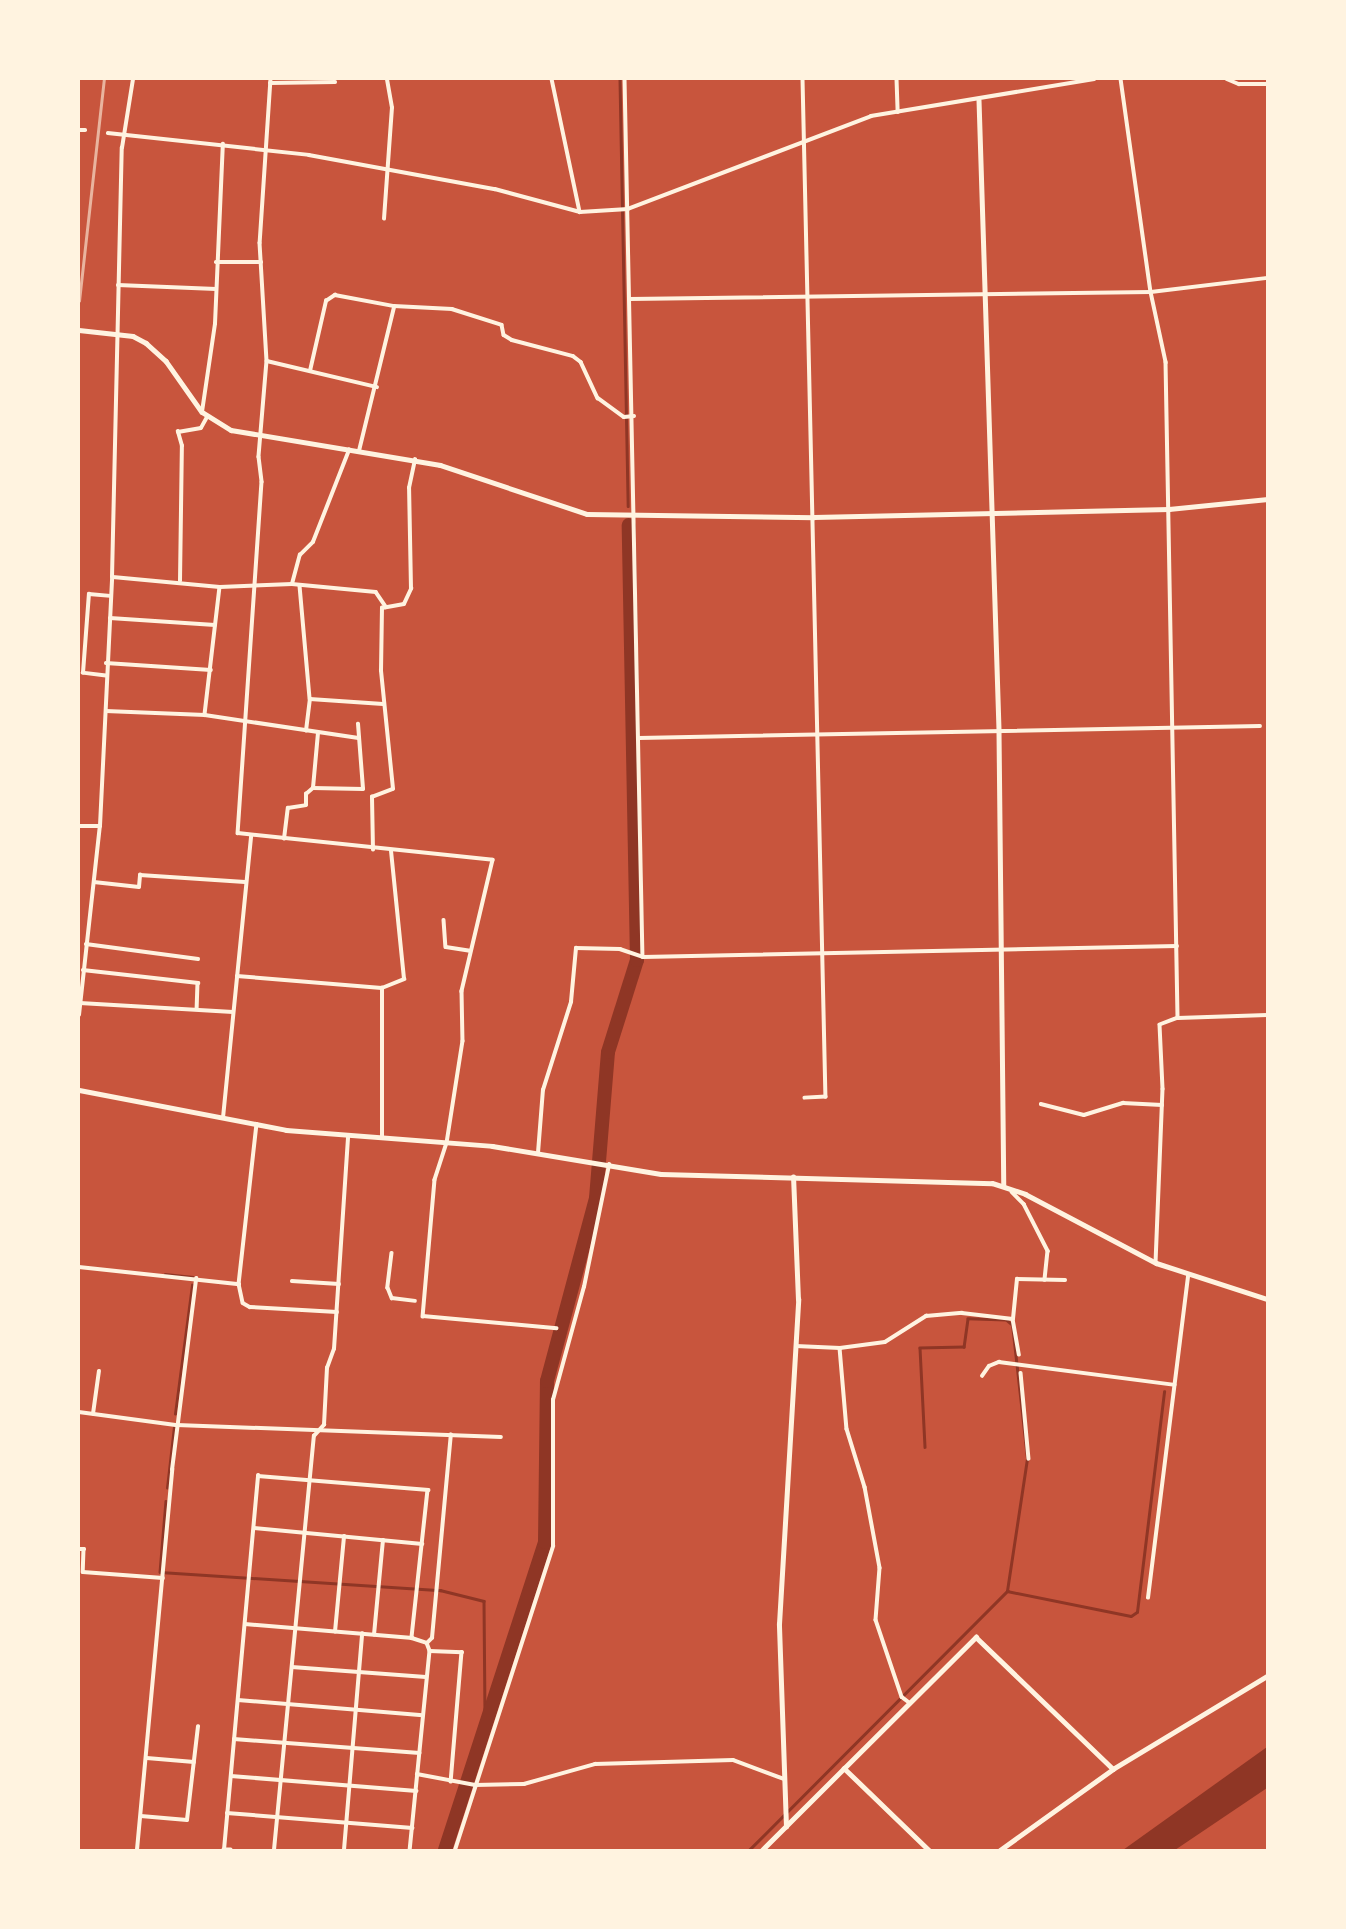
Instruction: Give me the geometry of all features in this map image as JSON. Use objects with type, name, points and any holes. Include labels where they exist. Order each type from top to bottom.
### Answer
[{"type":"main road","points":[[79,1090],[257,1124],[348,1136],[538,1153],[687,1176],[793,1177],[1004,1186],[1156,1263],[1267,1299]]},
{"type":"street","points":[[79,1015],[100,826],[106,663],[113,577],[118,285],[126,135],[133,79]]},
{"type":"street","points":[[384,219],[391,108],[387,79]]},
{"type":"street","points":[[552,79],[580,212]]},
{"type":"street","points":[[625,79],[626,209],[636,516],[639,955]]},
{"type":"street","points":[[803,79],[826,1097],[805,1098]]},
{"type":"street","points":[[897,79],[898,112]]},
{"type":"street","points":[[108,133],[266,149],[495,189],[580,212],[619,210],[871,116],[1094,79]]},
{"type":"street","points":[[1121,79],[1151,292],[1166,362],[1178,1018]]},
{"type":"street","points":[[1227,79],[1239,84],[1267,84]]},
{"type":"street","points":[[335,82],[270,81],[261,261],[267,361],[260,436],[257,587],[243,723],[238,833],[391,852],[493,860],[470,951],[447,1143],[435,1180],[424,1315],[556,1328]]},
{"type":"street","points":[[979,100],[999,731],[1004,1186],[1019,1197],[1048,1251],[1045,1280]]},
{"type":"street","points":[[79,130],[85,130]]},
{"type":"street","points":[[201,412],[216,289],[223,144]]},
{"type":"street","points":[[216,262],[261,261]]},
{"type":"street","points":[[631,299],[986,292],[1151,292],[1267,278]]},
{"type":"street","points":[[118,285],[216,289]]},
{"type":"street","points":[[310,371],[327,301],[335,295],[394,306],[475,314],[502,325],[503,335],[512,340],[573,356],[581,362],[598,398],[624,417],[633,416]]},
{"type":"street","points":[[359,451],[377,387],[394,306]]},
{"type":"street","points":[[79,330],[133,336],[157,351],[201,412],[231,430],[415,460],[460,470],[571,510],[636,516],[814,517],[1169,509],[1267,499]]},
{"type":"street","points":[[267,361],[377,387]]},
{"type":"street","points":[[180,582],[182,446],[178,432],[201,428],[207,417]]},
{"type":"street","points":[[292,583],[299,555],[313,542],[349,450]]},
{"type":"street","points":[[373,850],[372,797],[393,789],[383,704],[382,608],[404,604],[411,589],[409,488],[415,460]]},
{"type":"street","points":[[113,577],[219,587],[292,583],[300,586],[376,592],[386,607]]},
{"type":"street","points":[[300,586],[310,699],[306,731]]},
{"type":"street","points":[[205,715],[219,587]]},
{"type":"street","points":[[106,676],[83,673],[89,594],[111,596]]},
{"type":"street","points":[[110,618],[215,625]]},
{"type":"street","points":[[106,663],[211,670]]},
{"type":"street","points":[[310,699],[383,704]]},
{"type":"street","points":[[106,711],[205,715],[243,723],[358,738]]},
{"type":"street","points":[[284,839],[288,808],[306,805],[306,794],[313,788],[363,789],[358,724]]},
{"type":"street","points":[[639,738],[1260,726]]},
{"type":"street","points":[[313,788],[318,733]]},
{"type":"street","points":[[79,826],[100,826]]},
{"type":"street","points":[[223,1118],[251,835]]},
{"type":"street","points":[[237,976],[382,988],[404,979],[391,852]]},
{"type":"street","points":[[94,882],[139,887],[140,876],[246,882]]},
{"type":"street","points":[[444,920],[446,947],[470,951]]},
{"type":"street","points":[[86,944],[198,959]]},
{"type":"street","points":[[538,1153],[544,1090],[570,1002],[576,948],[639,955],[1177,946]]},
{"type":"street","points":[[83,970],[198,983],[197,1008]]},
{"type":"street","points":[[382,988],[382,1138]]},
{"type":"street","points":[[80,1003],[197,1008],[233,1013]]},
{"type":"street","points":[[1156,1263],[1161,1105],[1160,1025],[1178,1018],[1267,1015]]},
{"type":"street","points":[[1041,1104],[1084,1115],[1123,1103],[1161,1105]]},
{"type":"street","points":[[257,1124],[239,1284],[243,1303],[250,1307],[337,1312]]},
{"type":"street","points":[[274,1850],[314,1436],[320,1430],[337,1312],[348,1136]]},
{"type":"street","points":[[455,1850],[553,1546],[553,1400],[584,1287],[607,1164]]},
{"type":"street","points":[[786,1827],[779,1624],[796,1346],[798,1214],[793,1177]]},
{"type":"street","points":[[392,1253],[388,1288],[392,1298],[415,1301]]},
{"type":"street","points":[[79,1267],[239,1284]]},
{"type":"street","points":[[1148,1598],[1188,1275]]},
{"type":"street","points":[[137,1850],[177,1425],[196,1279]]},
{"type":"street","points":[[1018,1354],[1013,1319],[1017,1279],[1065,1280]]},
{"type":"street","points":[[292,1282],[339,1284]]},
{"type":"street","points":[[796,1346],[840,1348],[884,1342],[937,1314],[1013,1319]]},
{"type":"street","points":[[840,1348],[847,1429],[865,1487],[880,1568],[876,1603],[881,1643],[902,1697],[910,1703]]},
{"type":"street","points":[[982,1376],[989,1366],[999,1362],[1175,1385]]},
{"type":"street","points":[[93,1414],[99,1371]]},
{"type":"street","points":[[1021,1373],[1029,1459]]},
{"type":"street","points":[[79,1412],[177,1425],[501,1437]]},
{"type":"street","points":[[427,1643],[432,1638],[451,1435]]},
{"type":"street","points":[[231,1850],[224,1850],[258,1476],[428,1490],[412,1638]]},
{"type":"street","points":[[254,1528],[422,1544]]},
{"type":"street","points":[[335,1632],[344,1536]]},
{"type":"street","points":[[374,1635],[383,1540]]},
{"type":"street","points":[[79,1549],[84,1549],[83,1572],[163,1578]]},
{"type":"street","points":[[245,1624],[412,1638],[427,1643]]},
{"type":"street","points":[[344,1850],[362,1634]]},
{"type":"street","points":[[762,1850],[976,1637],[1113,1769]]},
{"type":"street","points":[[410,1850],[430,1651],[427,1643]]},
{"type":"street","points":[[430,1651],[462,1652],[451,1782]]},
{"type":"street","points":[[292,1667],[427,1677]]},
{"type":"street","points":[[1000,1850],[1113,1769],[1267,1676]]},
{"type":"street","points":[[238,1700],[422,1715]]},
{"type":"street","points":[[141,1816],[187,1820],[198,1727]]},
{"type":"street","points":[[234,1739],[419,1753]]},
{"type":"street","points":[[146,1758],[194,1762]]},
{"type":"street","points":[[417,1774],[451,1782],[524,1784],[595,1764],[733,1760],[784,1779]]},
{"type":"street","points":[[844,1768],[929,1850]]},
{"type":"street","points":[[231,1776],[416,1791]]},
{"type":"street","points":[[227,1813],[412,1828]]},
{"type":"shaded area","points":[[1267,1747],[1267,1788],[1175,1850],[1123,1850]]},
{"type":"waterway","points":[[620,79],[628,506]]},
{"type":"waterway","points":[[445,1850],[545,1542],[547,1381],[596,1198],[608,1052],[637,960],[629,525]]},
{"type":"waterway","points":[[165,1274],[193,1277]]},
{"type":"waterway","points":[[175,1414],[192,1285]]},
{"type":"waterway","points":[[749,1850],[1007,1591],[1027,1458],[1012,1325],[1006,1320],[968,1319],[964,1347],[920,1348],[925,1447]]},
{"type":"waterway","points":[[1007,1591],[1131,1616],[1137,1612],[1164,1392]]},
{"type":"waterway","points":[[167,1488],[174,1427]]},
{"type":"waterway","points":[[166,1501],[160,1572],[440,1590],[484,1601],[485,1724]]},
{"type":"railway","points":[[79,301],[104,79]]}]
